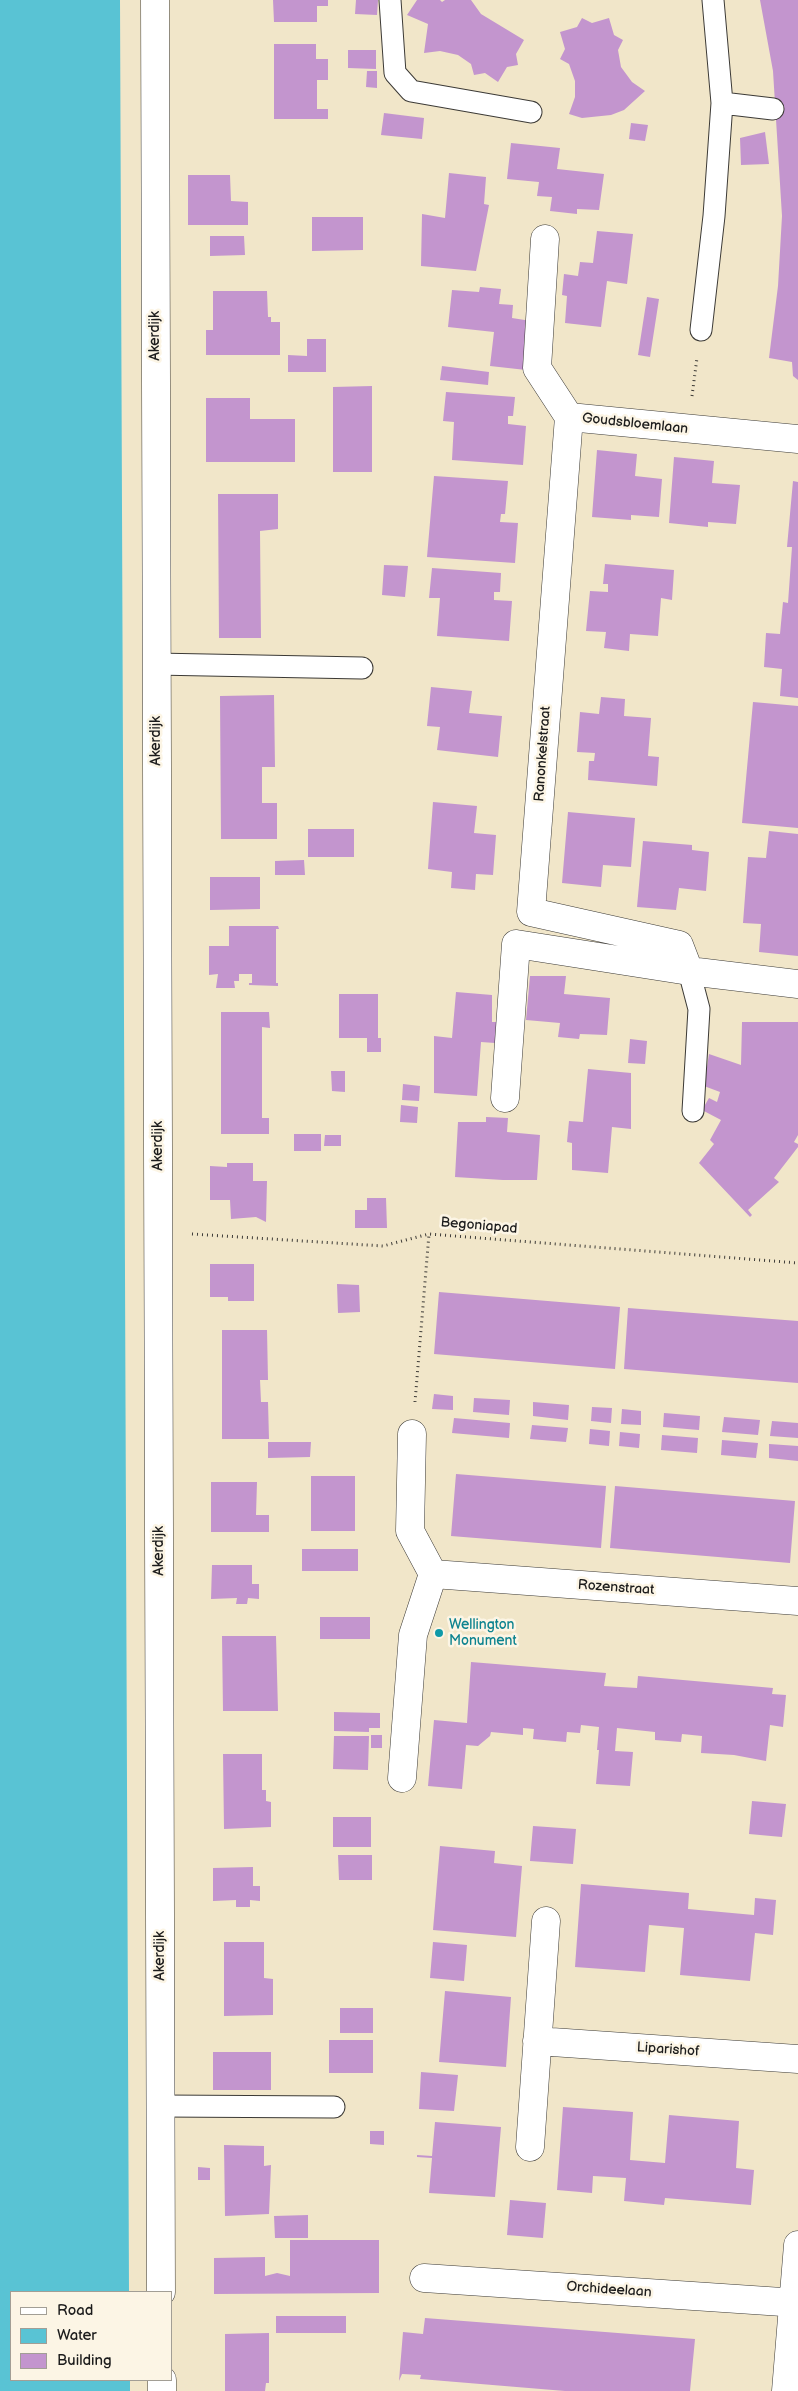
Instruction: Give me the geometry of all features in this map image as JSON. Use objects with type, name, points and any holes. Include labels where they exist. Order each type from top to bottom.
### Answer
[{"type":"street","name":"Akerdijk","points":[[155,0],[155,664],[159,1236],[162,2291]]},
{"type":"street","name":"Goudsbloemlaan","points":[[545,239],[537,368],[569,417],[688,430],[798,439]]},
{"type":"street","name":"Ranonkelstraat","points":[[569,417],[531,912],[679,945],[689,971]]},
{"type":"street","points":[[505,1098],[516,944],[689,971],[798,984]]},
{"type":"street","points":[[402,1778],[413,1636],[433,1574],[410,1531],[412,1434]]},
{"type":"street","name":"Rozenstraat","points":[[433,1574],[798,1602]]},
{"type":"street","points":[[530,2147],[546,1921]]},
{"type":"street","name":"Liparishof","points":[[537,2041],[798,2059]]},
{"type":"street","points":[[786,2391],[796,2303],[798,2245]]},
{"type":"street","name":"Orchideelaan","points":[[424,2278],[796,2303]]},
{"type":"lane","points":[[390,0],[395,73],[411,91],[531,112]]},
{"type":"lane","points":[[701,330],[714,216],[722,103],[713,0]]},
{"type":"lane","points":[[722,103],[773,109]]},
{"type":"lane","points":[[155,664],[362,668]]},
{"type":"lane","name":"Ranonkelstraat","points":[[689,971],[699,1009],[693,1110]]},
{"type":"lane","points":[[161,2106],[334,2107]]},
{"type":"path","points":[[688,430],[701,330]]},
{"type":"path","name":"Begoniapad","points":[[159,1236],[191,1234],[383,1246],[429,1234],[798,1263]]},
{"type":"path","points":[[412,1434],[429,1234]]},
{"type":"water","points":[[0,0],[120,0],[129,2291],[10,2291],[10,2381],[130,2381],[130,2391],[0,2391]]},
{"type":"building","points":[[273,0],[328,0],[328,6],[317,6],[317,22],[274,22]]},
{"type":"building","points":[[356,0],[378,0],[377,15],[355,14]]},
{"type":"building","points":[[417,0],[440,0],[442,2],[445,0],[471,0],[481,14],[524,40],[516,54],[518,65],[507,67],[498,82],[485,73],[474,75],[471,64],[458,55],[440,51],[424,53],[428,24],[407,15]]},
{"type":"building","points":[[760,0],[798,0],[798,380],[793,376],[792,362],[769,358],[778,286],[782,216],[773,71]]},
{"type":"building","points":[[582,18],[592,23],[609,18],[614,35],[623,40],[618,50],[621,67],[632,82],[645,91],[624,110],[611,115],[582,118],[569,114],[575,97],[575,81],[569,64],[560,59],[565,49],[560,32],[577,27]]},
{"type":"building","points":[[274,44],[316,44],[316,59],[328,59],[328,80],[317,80],[317,109],[328,109],[328,119],[274,119]]},
{"type":"building","points":[[348,50],[376,50],[376,69],[348,68]]},
{"type":"building","points":[[367,71],[377,71],[377,88],[366,87]]},
{"type":"building","points":[[384,113],[424,118],[422,139],[381,135]]},
{"type":"building","points":[[631,123],[648,125],[645,141],[629,139]]},
{"type":"building","points":[[765,132],[769,164],[741,165],[740,138]]},
{"type":"building","points":[[511,143],[560,148],[557,169],[604,174],[599,210],[577,209],[577,214],[550,211],[552,197],[537,196],[539,182],[507,179]]},
{"type":"building","points":[[449,173],[486,177],[484,204],[489,205],[476,271],[421,266],[422,214],[445,218]]},
{"type":"building","points":[[188,175],[230,175],[231,201],[248,202],[248,225],[188,225]]},
{"type":"building","points":[[312,217],[363,217],[363,250],[312,251]]},
{"type":"building","points":[[597,231],[633,234],[627,284],[607,281],[601,327],[565,323],[567,296],[562,295],[564,274],[578,276],[580,262],[593,263]]},
{"type":"building","points":[[210,236],[244,236],[245,255],[210,256]]},
{"type":"building","points":[[480,287],[501,289],[499,304],[513,305],[512,318],[531,321],[526,370],[490,366],[494,332],[448,327],[452,290],[479,292]]},
{"type":"building","points":[[213,291],[267,291],[268,317],[271,317],[271,322],[280,322],[280,355],[206,355],[206,330],[213,330]]},
{"type":"building","points":[[647,297],[659,299],[650,357],[638,355]]},
{"type":"building","points":[[307,339],[326,339],[326,372],[288,372],[288,355],[307,356]]},
{"type":"building","points":[[442,366],[489,372],[488,385],[440,380]]},
{"type":"building","points":[[372,386],[372,472],[333,472],[333,387]]},
{"type":"building","points":[[446,392],[515,397],[513,416],[508,416],[508,424],[526,426],[523,465],[452,460],[454,422],[443,421]]},
{"type":"building","points":[[206,398],[250,398],[250,419],[295,419],[295,462],[206,462]]},
{"type":"building","points":[[597,450],[637,454],[635,476],[662,479],[659,517],[631,515],[631,520],[592,517]]},
{"type":"building","points":[[674,457],[714,461],[712,483],[740,485],[736,524],[708,522],[708,527],[669,523]]},
{"type":"building","points":[[434,476],[508,481],[505,514],[501,514],[500,522],[518,523],[515,563],[427,557]]},
{"type":"building","points":[[793,481],[798,482],[798,698],[780,696],[782,669],[764,667],[766,633],[780,634],[783,602],[788,603],[792,547],[787,547]]},
{"type":"building","points":[[218,494],[278,494],[278,529],[260,531],[261,638],[219,638]]},
{"type":"building","points":[[605,564],[674,570],[672,600],[661,598],[658,636],[630,634],[629,651],[604,648],[606,632],[586,631],[590,591],[608,592],[608,584],[603,584]]},
{"type":"building","points":[[384,565],[408,566],[405,597],[382,595]]},
{"type":"building","points":[[432,568],[501,573],[500,592],[494,592],[494,600],[512,601],[509,641],[437,636],[440,598],[429,598]]},
{"type":"building","points":[[431,687],[472,691],[469,713],[502,716],[498,757],[437,750],[440,727],[427,726]]},
{"type":"building","points":[[274,695],[275,767],[262,767],[262,803],[277,803],[277,839],[221,839],[220,696]]},
{"type":"building","points":[[601,697],[625,699],[624,716],[651,718],[648,756],[659,757],[657,786],[588,780],[589,761],[594,761],[595,753],[577,752],[580,712],[599,714]]},
{"type":"building","points":[[753,702],[798,706],[798,828],[742,823]]},
{"type":"building","points":[[433,802],[477,806],[474,833],[496,835],[493,875],[476,874],[475,890],[451,888],[452,872],[428,869]]},
{"type":"building","points":[[568,812],[635,818],[631,867],[603,865],[601,887],[562,883]]},
{"type":"building","points":[[308,829],[354,829],[354,857],[308,857]]},
{"type":"building","points":[[769,831],[798,834],[798,956],[759,952],[761,924],[743,923],[748,857],[766,858]]},
{"type":"building","points":[[643,841],[692,845],[692,850],[709,852],[706,891],[679,888],[676,910],[637,907]]},
{"type":"building","points":[[304,860],[305,875],[275,875],[275,861]]},
{"type":"building","points":[[210,877],[260,877],[260,909],[210,910]]},
{"type":"building","points":[[229,926],[278,926],[279,929],[276,929],[276,983],[278,983],[278,986],[249,985],[249,983],[252,983],[252,974],[239,974],[239,981],[234,981],[235,988],[216,988],[218,974],[209,975],[209,946],[229,946]]},
{"type":"building","points":[[530,976],[566,976],[564,994],[610,998],[607,1035],[580,1034],[579,1039],[558,1037],[560,1023],[526,1020]]},
{"type":"building","points":[[456,992],[492,995],[492,1022],[497,1022],[495,1043],[481,1042],[477,1096],[434,1093],[434,1036],[452,1038]]},
{"type":"building","points":[[339,994],[378,994],[378,1038],[381,1038],[381,1052],[367,1052],[367,1038],[339,1038]]},
{"type":"building","points":[[221,1012],[269,1012],[270,1028],[262,1027],[262,1118],[269,1118],[269,1134],[221,1134]]},
{"type":"building","points":[[742,1022],[798,1022],[798,1135],[794,1142],[798,1144],[798,1147],[774,1178],[779,1182],[748,1210],[752,1215],[750,1217],[699,1163],[714,1144],[710,1140],[721,1120],[702,1110],[709,1098],[717,1102],[720,1092],[704,1086],[709,1054],[741,1065]]},
{"type":"building","points":[[630,1039],[647,1041],[645,1064],[628,1063]]},
{"type":"building","points":[[588,1069],[631,1073],[631,1129],[612,1127],[608,1173],[572,1170],[572,1143],[567,1142],[569,1121],[583,1122]]},
{"type":"building","points":[[331,1071],[345,1071],[345,1092],[332,1091]]},
{"type":"building","points":[[403,1084],[420,1086],[419,1101],[402,1100]]},
{"type":"building","points":[[401,1105],[418,1107],[417,1123],[400,1122]]},
{"type":"building","points":[[486,1117],[508,1118],[507,1132],[540,1135],[537,1180],[455,1177],[458,1122],[486,1122]]},
{"type":"building","points":[[294,1134],[321,1134],[321,1151],[294,1151]]},
{"type":"building","points":[[325,1135],[341,1135],[341,1146],[324,1146]]},
{"type":"building","points":[[227,1163],[253,1163],[253,1181],[267,1181],[266,1222],[256,1217],[231,1219],[230,1200],[210,1200],[210,1166],[227,1167]]},
{"type":"building","points":[[367,1198],[386,1198],[387,1228],[355,1228],[355,1210],[367,1210]]},
{"type":"building","points":[[210,1264],[254,1264],[254,1301],[228,1301],[228,1297],[210,1297]]},
{"type":"building","points":[[337,1284],[359,1285],[360,1312],[338,1313]]},
{"type":"building","points":[[439,1292],[620,1307],[615,1369],[434,1354]]},
{"type":"building","points":[[628,1308],[798,1321],[798,1383],[624,1369]]},
{"type":"building","points":[[222,1330],[267,1330],[268,1380],[260,1380],[261,1402],[268,1402],[269,1439],[222,1439]]},
{"type":"building","points":[[434,1394],[453,1396],[453,1410],[432,1409]]},
{"type":"building","points":[[474,1398],[510,1400],[509,1415],[473,1412]]},
{"type":"building","points":[[533,1402],[569,1405],[568,1420],[533,1416]]},
{"type":"building","points":[[592,1407],[612,1408],[611,1423],[591,1421]]},
{"type":"building","points":[[622,1409],[641,1411],[641,1425],[621,1424]]},
{"type":"building","points":[[664,1413],[700,1416],[699,1430],[663,1427]]},
{"type":"building","points":[[724,1417],[760,1420],[758,1435],[722,1432]]},
{"type":"building","points":[[454,1418],[510,1423],[509,1438],[452,1433]]},
{"type":"building","points":[[772,1421],[798,1423],[798,1438],[770,1436]]},
{"type":"building","points":[[532,1425],[568,1428],[566,1442],[530,1439]]},
{"type":"building","points":[[590,1429],[610,1431],[609,1446],[589,1444]]},
{"type":"building","points":[[620,1432],[640,1434],[639,1448],[619,1446]]},
{"type":"building","points":[[662,1435],[698,1438],[697,1453],[661,1450]]},
{"type":"building","points":[[722,1440],[758,1443],[756,1458],[721,1455]]},
{"type":"building","points":[[268,1442],[311,1442],[310,1457],[268,1458]]},
{"type":"building","points":[[769,1444],[798,1446],[798,1461],[769,1458]]},
{"type":"building","points":[[456,1474],[606,1486],[601,1548],[451,1536]]},
{"type":"building","points":[[311,1476],[355,1476],[355,1531],[311,1531]]},
{"type":"building","points":[[211,1482],[257,1482],[256,1515],[269,1515],[269,1532],[211,1532]]},
{"type":"building","points":[[615,1486],[795,1501],[790,1563],[610,1548]]},
{"type":"building","points":[[302,1549],[358,1549],[358,1571],[302,1571]]},
{"type":"building","points":[[212,1565],[252,1565],[252,1584],[259,1584],[259,1599],[248,1598],[247,1604],[236,1604],[237,1598],[211,1599]]},
{"type":"building","points":[[320,1617],[370,1617],[370,1639],[320,1639]]},
{"type":"building","points":[[222,1636],[276,1636],[278,1711],[223,1711]]},
{"type":"building","points":[[471,1662],[606,1673],[604,1686],[637,1688],[638,1676],[773,1688],[772,1694],[786,1695],[783,1727],[770,1725],[766,1761],[734,1755],[701,1753],[702,1736],[682,1734],[681,1742],[655,1740],[655,1732],[617,1728],[615,1751],[633,1752],[630,1786],[596,1784],[599,1727],[581,1725],[580,1733],[567,1732],[566,1742],[533,1739],[534,1729],[523,1728],[523,1735],[491,1732],[490,1736],[478,1746],[466,1745],[462,1789],[428,1786],[434,1720],[467,1723]]},
{"type":"building","points":[[334,1712],[380,1713],[380,1728],[369,1728],[369,1732],[334,1731]]},
{"type":"building","points":[[371,1735],[382,1735],[382,1748],[371,1748]]},
{"type":"building","points":[[334,1736],[369,1736],[368,1770],[333,1769]]},
{"type":"building","points":[[223,1754],[262,1754],[262,1790],[266,1790],[266,1801],[271,1802],[271,1827],[224,1829]]},
{"type":"building","points":[[752,1801],[786,1804],[782,1837],[749,1834]]},
{"type":"building","points":[[333,1817],[371,1817],[371,1847],[333,1847]]},
{"type":"building","points":[[533,1826],[576,1829],[573,1864],[530,1861]]},
{"type":"building","points":[[440,1846],[495,1851],[494,1863],[522,1866],[516,1937],[433,1930]]},
{"type":"building","points":[[338,1855],[372,1855],[372,1880],[339,1880]]},
{"type":"building","points":[[253,1867],[253,1886],[260,1886],[260,1901],[250,1900],[250,1907],[236,1907],[236,1900],[213,1901],[213,1868]]},
{"type":"building","points":[[581,1884],[689,1893],[688,1909],[754,1915],[755,1898],[776,1900],[773,1935],[755,1933],[750,1981],[680,1975],[684,1928],[649,1925],[645,1972],[575,1967]]},
{"type":"building","points":[[224,1942],[264,1942],[264,1978],[273,1979],[273,2015],[224,2016]]},
{"type":"building","points":[[433,1942],[467,1945],[464,1981],[430,1978]]},
{"type":"building","points":[[445,1991],[511,1997],[506,2067],[439,2062]]},
{"type":"building","points":[[340,2008],[373,2008],[373,2033],[340,2033]]},
{"type":"building","points":[[329,2040],[373,2040],[373,2073],[329,2073]]},
{"type":"building","points":[[213,2052],[271,2052],[271,2090],[213,2090]]},
{"type":"building","points":[[421,2072],[458,2075],[454,2111],[419,2109]]},
{"type":"building","points":[[563,2107],[633,2112],[630,2160],[665,2163],[669,2115],[739,2121],[736,2168],[754,2170],[751,2205],[665,2198],[664,2205],[624,2201],[626,2178],[593,2176],[592,2193],[557,2190]]},
{"type":"building","points":[[435,2122],[501,2127],[495,2197],[429,2193],[432,2158],[417,2157],[417,2155],[432,2156]]},
{"type":"building","points":[[370,2131],[384,2131],[384,2145],[370,2144]]},
{"type":"building","points":[[224,2145],[264,2146],[264,2166],[271,2165],[269,2214],[225,2216]]},
{"type":"building","points":[[198,2167],[210,2168],[210,2180],[198,2180]]},
{"type":"building","points":[[510,2200],[546,2203],[543,2238],[507,2235]]},
{"type":"building","points":[[308,2215],[308,2238],[275,2238],[274,2216]]},
{"type":"building","points":[[290,2240],[379,2240],[379,2293],[214,2294],[214,2258],[265,2257],[265,2276],[277,2273],[290,2276]]},
{"type":"building","points":[[276,2316],[346,2316],[346,2333],[276,2333]]},
{"type":"building","points":[[425,2318],[695,2339],[690,2391],[565,2391],[420,2379],[421,2375],[402,2374],[399,2381],[403,2332],[423,2334]]},
{"type":"building","points":[[269,2333],[269,2383],[266,2383],[265,2391],[225,2391],[225,2334]]},
{"type":"place","name":"Wellington Monument","points":[[439,1633]]}]
